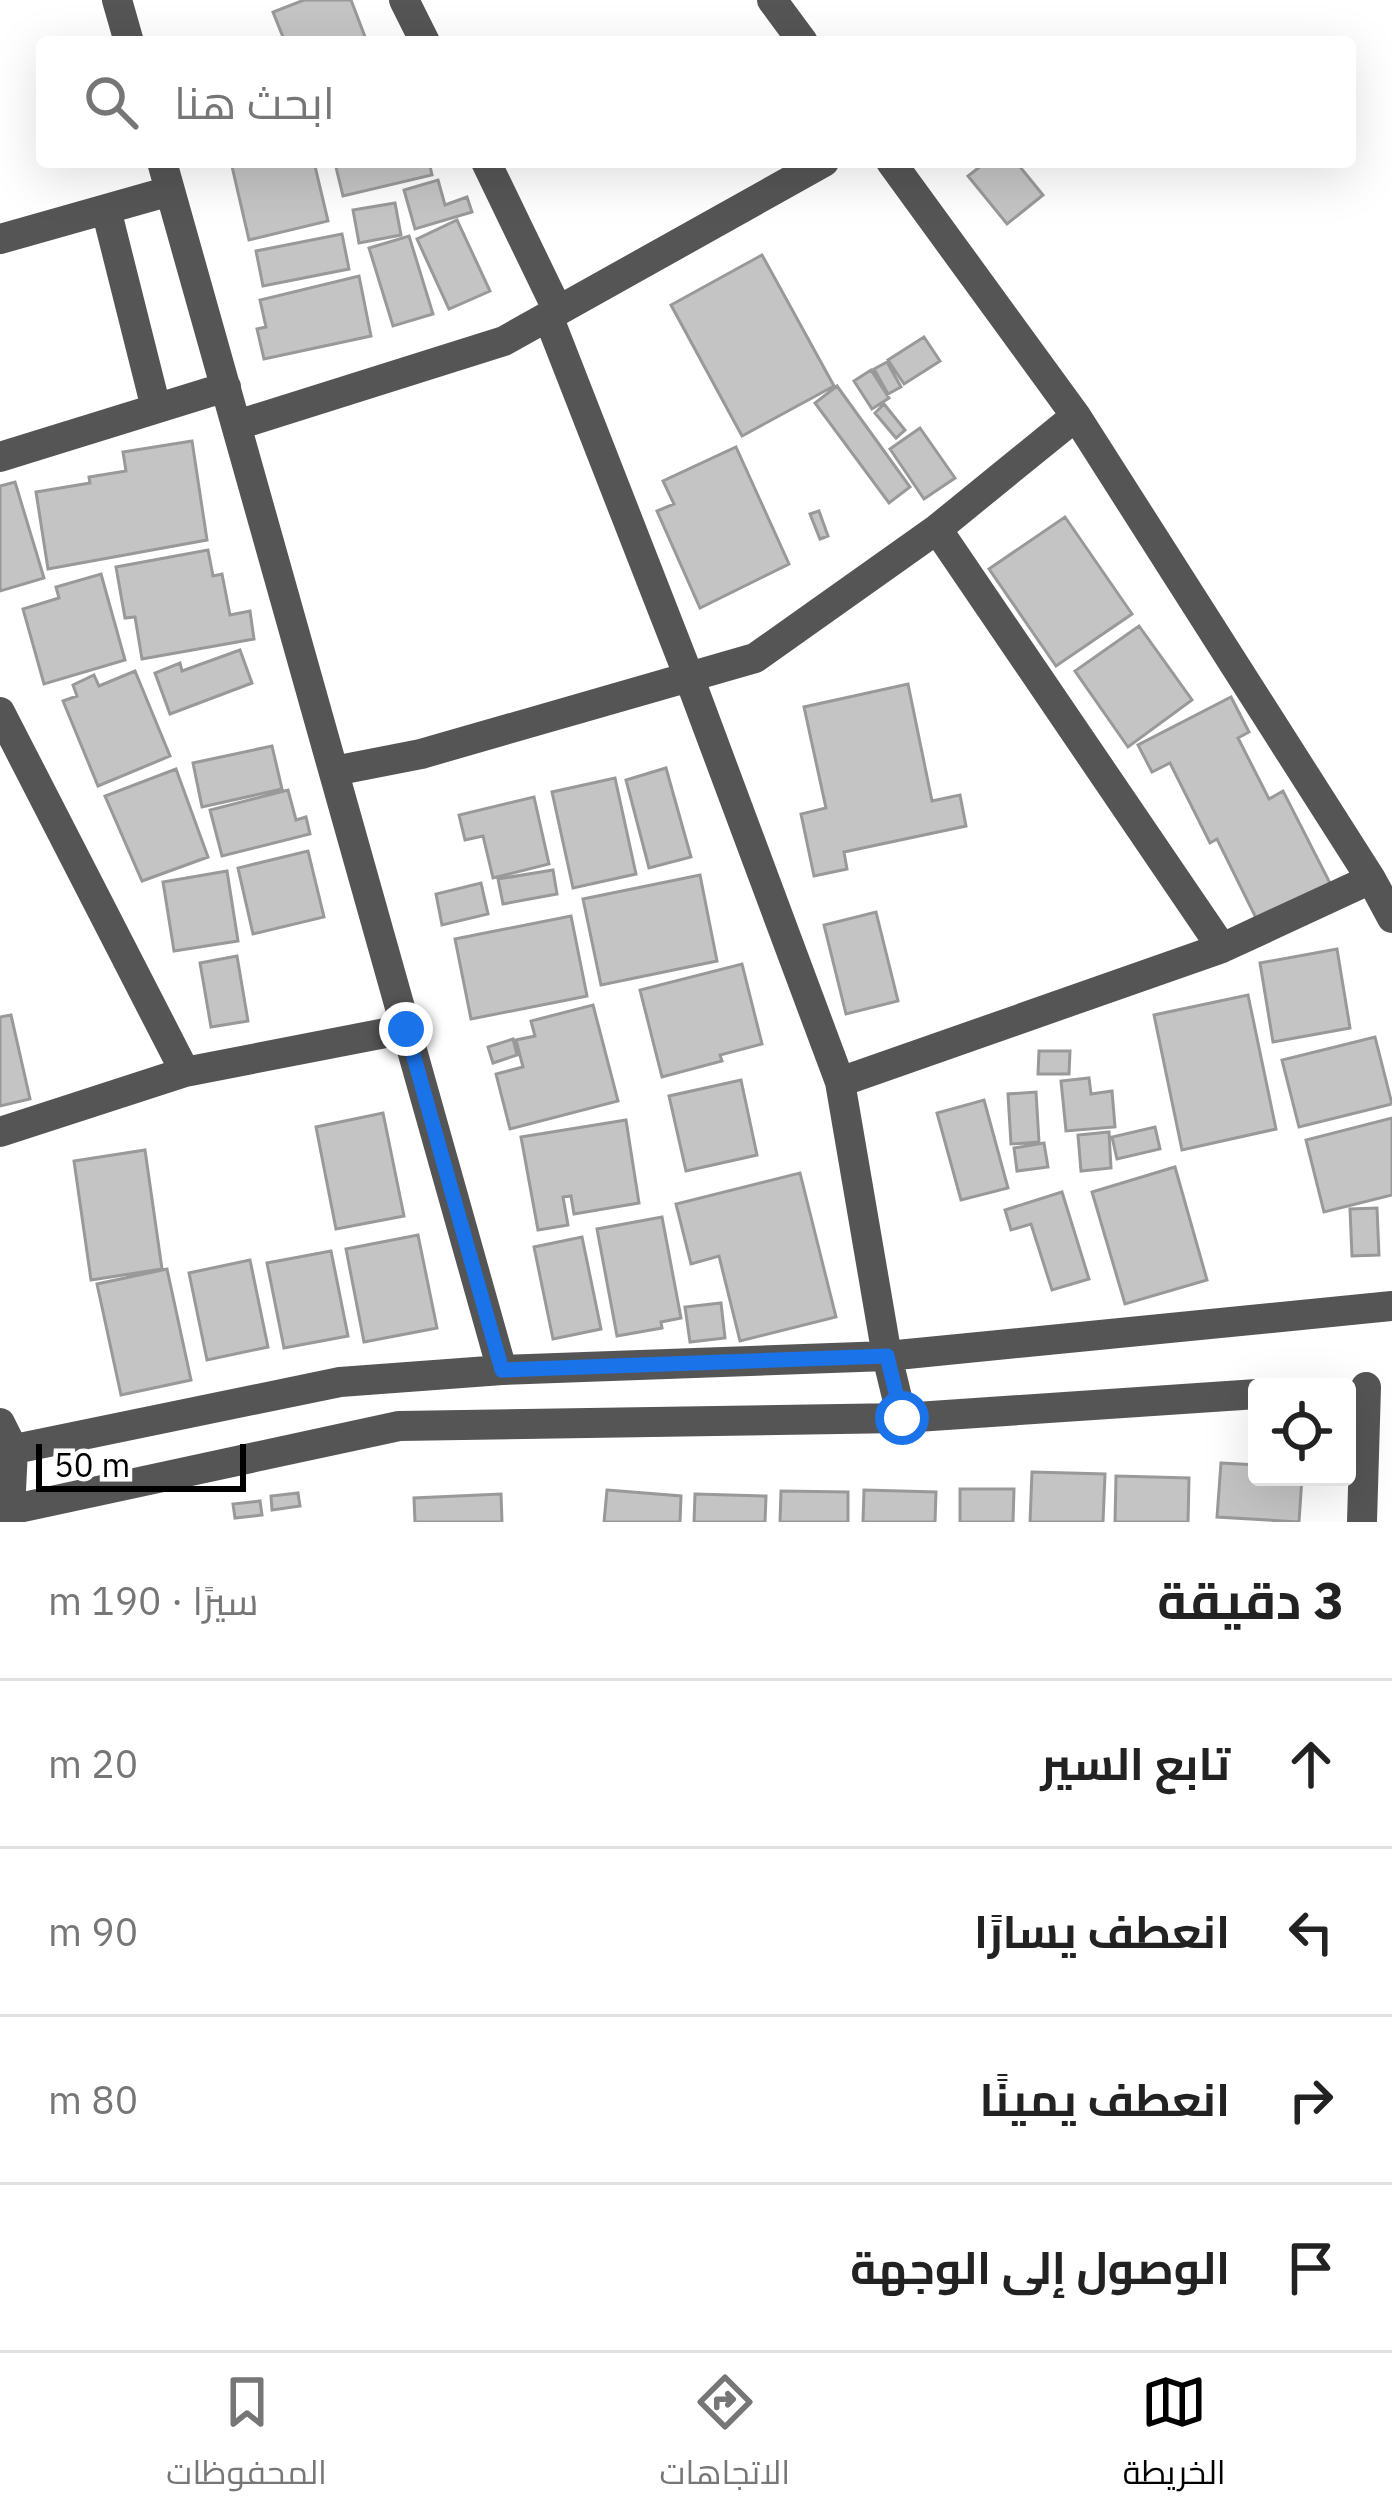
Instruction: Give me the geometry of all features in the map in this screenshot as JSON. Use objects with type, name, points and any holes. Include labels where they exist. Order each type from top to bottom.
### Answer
[{"type":"street","points":[[117,0],[127,36]]},
{"type":"street","points":[[404,0],[422,36]]},
{"type":"street","points":[[772,0],[799,36]]},
{"type":"street","points":[[490,168],[553,314],[840,1082],[902,1418]]},
{"type":"street","points":[[236,424],[504,341],[813,168]]},
{"type":"street","points":[[895,168],[1076,416],[1392,918]]},
{"type":"street","points":[[0,239],[106,209],[166,176],[502,1370]]},
{"type":"street","points":[[106,209],[156,408]]},
{"type":"street","points":[[0,457],[226,388]]},
{"type":"street","points":[[334,772],[421,754],[755,658],[937,529],[1076,416]]},
{"type":"street","points":[[937,529],[1222,948]]},
{"type":"street","points":[[0,712],[185,1072]]},
{"type":"street","points":[[840,1082],[1222,948],[1371,879]]},
{"type":"street","points":[[0,1132],[185,1072],[406,1029]]},
{"type":"street","points":[[1248,1395],[902,1418],[399,1426],[6,1511],[4,1441],[340,1382],[502,1370],[887,1356],[1392,1306]]},
{"type":"street","points":[[1362,1522],[1368,1386]]},
{"type":"building","points":[[304,0],[351,0],[365,36],[283,36],[273,12]]},
{"type":"building","points":[[232,168],[315,168],[328,221],[249,240]]},
{"type":"building","points":[[336,168],[430,168],[432,175],[343,196]]},
{"type":"building","points":[[978,168],[1021,168],[1043,195],[1007,224],[968,176]]},
{"type":"building","points":[[438,180],[445,205],[467,197],[472,212],[415,229],[404,190]]},
{"type":"building","points":[[395,203],[401,235],[359,243],[353,210]]},
{"type":"building","points":[[457,220],[490,291],[449,309],[417,239]]},
{"type":"building","points":[[342,234],[349,269],[263,286],[256,251]]},
{"type":"building","points":[[409,236],[433,314],[393,326],[369,248]]},
{"type":"building","points":[[762,255],[834,386],[742,436],[671,305]]},
{"type":"building","points":[[359,276],[371,336],[264,359],[257,329],[266,327],[260,300]]},
{"type":"building","points":[[924,337],[940,361],[904,384],[888,360]]},
{"type":"building","points":[[887,362],[901,387],[888,394],[874,369]]},
{"type":"building","points":[[871,370],[889,398],[872,409],[854,381]]},
{"type":"building","points":[[837,386],[910,487],[889,503],[815,403]]},
{"type":"building","points":[[884,404],[905,430],[896,438],[875,413]]},
{"type":"building","points":[[920,428],[955,478],[924,499],[890,449]]},
{"type":"building","points":[[192,441],[207,540],[48,569],[36,492],[126,471],[123,452]]},
{"type":"building","points":[[736,447],[789,564],[700,608],[657,511],[674,504],[663,481]]},
{"type":"building","points":[[15,482],[44,578],[0,591],[0,486]]},
{"type":"building","points":[[819,511],[828,536],[820,539],[810,514]]},
{"type":"building","points":[[1065,517],[1132,614],[1056,666],[989,569]]},
{"type":"building","points":[[208,550],[213,576],[222,574],[230,615],[250,611],[254,639],[142,659],[135,617],[125,618],[116,567]]},
{"type":"building","points":[[101,574],[125,660],[44,684],[23,609],[59,598],[56,587]]},
{"type":"building","points":[[1139,626],[1192,700],[1128,747],[1075,671]]},
{"type":"building","points":[[240,650],[252,683],[170,714],[155,673],[180,663],[182,671]]},
{"type":"building","points":[[135,671],[170,756],[98,786],[63,701],[77,696],[73,685],[94,675],[99,686]]},
{"type":"building","points":[[908,684],[932,801],[960,795],[966,826],[844,852],[847,869],[814,876],[801,814],[826,808],[804,707]]},
{"type":"building","points":[[1231,697],[1249,732],[1238,738],[1269,799],[1283,791],[1331,885],[1258,922],[1217,839],[1210,843],[1170,763],[1152,772],[1138,745]]},
{"type":"building","points":[[272,746],[282,789],[202,807],[193,763]]},
{"type":"building","points":[[666,768],[691,857],[649,868],[626,780]]},
{"type":"building","points":[[176,769],[208,857],[142,881],[105,796]]},
{"type":"building","points":[[615,778],[636,874],[573,888],[552,792]]},
{"type":"building","points":[[288,790],[296,820],[306,817],[310,834],[222,856],[210,810]]},
{"type":"building","points":[[534,797],[549,864],[493,878],[483,836],[465,840],[459,815]]},
{"type":"building","points":[[308,851],[324,917],[253,934],[238,868]]},
{"type":"building","points":[[553,870],[557,894],[503,904],[498,879]]},
{"type":"building","points":[[227,871],[238,941],[174,951],[163,882]]},
{"type":"building","points":[[700,875],[717,961],[601,985],[583,899]]},
{"type":"building","points":[[481,883],[488,914],[442,925],[436,894]]},
{"type":"building","points":[[876,912],[898,1001],[846,1014],[824,925]]},
{"type":"building","points":[[571,916],[587,996],[471,1019],[455,939]]},
{"type":"building","points":[[1337,949],[1350,1028],[1273,1042],[1260,963]]},
{"type":"building","points":[[237,956],[248,1021],[211,1027],[200,963]]},
{"type":"building","points":[[742,964],[762,1044],[720,1055],[722,1061],[662,1077],[640,990]]},
{"type":"building","points":[[1248,995],[1276,1129],[1182,1150],[1154,1015]]},
{"type":"building","points":[[593,1005],[618,1101],[510,1129],[496,1074],[523,1067],[516,1040],[535,1036],[531,1021]]},
{"type":"building","points":[[11,1015],[30,1099],[0,1106],[0,1017]]},
{"type":"building","points":[[1375,1037],[1392,1104],[1299,1127],[1282,1060]]},
{"type":"building","points":[[513,1039],[517,1055],[493,1063],[488,1047]]},
{"type":"building","points":[[1039,1051],[1070,1051],[1069,1074],[1038,1074]]},
{"type":"building","points":[[1089,1078],[1091,1094],[1112,1091],[1115,1127],[1066,1131],[1061,1081]]},
{"type":"building","points":[[741,1080],[757,1155],[686,1171],[669,1096]]},
{"type":"building","points":[[1036,1092],[1039,1142],[1011,1144],[1008,1094]]},
{"type":"building","points":[[984,1100],[1008,1188],[961,1200],[937,1113]]},
{"type":"building","points":[[383,1113],[404,1216],[336,1229],[316,1127]]},
{"type":"building","points":[[1392,1118],[1392,1195],[1324,1212],[1306,1140]]},
{"type":"building","points":[[626,1120],[639,1203],[574,1214],[571,1196],[563,1197],[568,1225],[538,1230],[521,1137]]},
{"type":"building","points":[[1155,1127],[1160,1149],[1117,1159],[1112,1137]]},
{"type":"building","points":[[1109,1132],[1111,1168],[1081,1171],[1078,1135]]},
{"type":"building","points":[[1044,1143],[1048,1167],[1017,1171],[1014,1148]]},
{"type":"building","points":[[145,1150],[162,1269],[91,1280],[74,1161]]},
{"type":"building","points":[[1175,1167],[1207,1280],[1125,1304],[1092,1192]]},
{"type":"building","points":[[800,1173],[836,1317],[740,1341],[719,1256],[691,1264],[676,1204]]},
{"type":"building","points":[[1062,1192],[1089,1279],[1052,1290],[1031,1224],[1011,1230],[1005,1210]]},
{"type":"building","points":[[1377,1208],[1379,1255],[1352,1256],[1350,1209]]},
{"type":"building","points":[[662,1217],[681,1318],[661,1322],[662,1328],[617,1336],[597,1229]]},
{"type":"building","points":[[418,1235],[437,1328],[364,1342],[346,1249]]},
{"type":"building","points":[[582,1237],[601,1329],[553,1339],[534,1247]]},
{"type":"building","points":[[331,1251],[348,1336],[284,1348],[267,1263]]},
{"type":"building","points":[[250,1260],[268,1347],[207,1360],[189,1273]]},
{"type":"building","points":[[167,1269],[191,1380],[121,1395],[97,1284]]},
{"type":"building","points":[[721,1303],[725,1338],[690,1342],[685,1307]]},
{"type":"building","points":[[1221,1463],[1248,1464],[1248,1486],[1301,1486],[1299,1522],[1217,1517]]},
{"type":"building","points":[[1032,1472],[1105,1474],[1103,1522],[1030,1522]]},
{"type":"building","points":[[1116,1476],[1189,1478],[1188,1522],[1115,1522]]},
{"type":"building","points":[[960,1489],[1014,1489],[1013,1522],[960,1522]]},
{"type":"building","points":[[607,1490],[681,1496],[680,1522],[604,1522]]},
{"type":"building","points":[[864,1490],[936,1492],[935,1522],[863,1522]]},
{"type":"building","points":[[781,1491],[848,1492],[848,1522],[780,1522]]},
{"type":"building","points":[[298,1493],[300,1506],[272,1510],[271,1496]]},
{"type":"building","points":[[501,1494],[502,1522],[415,1522],[414,1498]]},
{"type":"building","points":[[695,1494],[766,1496],[765,1522],[694,1522]]},
{"type":"building","points":[[260,1501],[262,1515],[235,1518],[233,1504]]},
{"type":"route","points":[[406,1029],[502,1370],[887,1356],[902,1418]]}]
